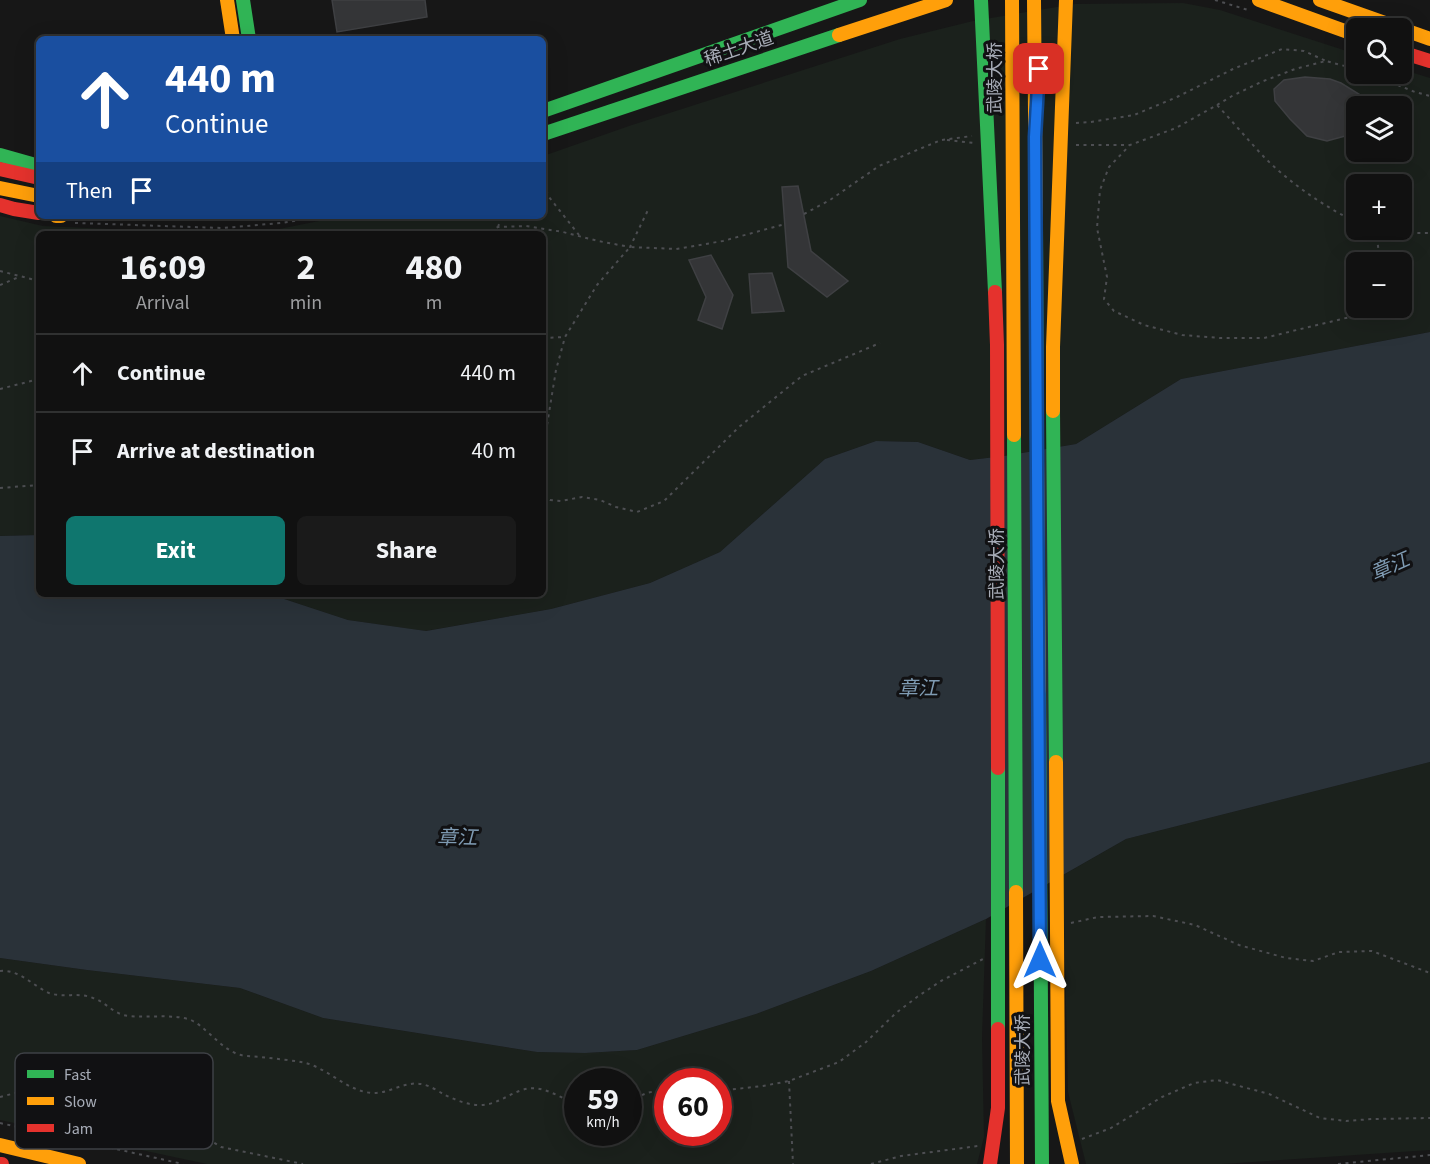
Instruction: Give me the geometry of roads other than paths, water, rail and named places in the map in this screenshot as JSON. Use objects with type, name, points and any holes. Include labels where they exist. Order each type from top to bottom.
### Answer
[{"type":"main road","points":[[227,0],[233,36]]},
{"type":"main road","points":[[243,0],[249,36]]},
{"type":"main road","name":"稀土大道","points":[[546,110],[860,0]]},
{"type":"main road","name":"稀土大道","points":[[546,133],[946,0]]},
{"type":"main road","points":[[981,0],[997,345],[998,1108],[990,1164]]},
{"type":"main road","points":[[1002,0],[1013,137]]},
{"type":"main road","name":"武陵大桥","points":[[1012,0],[1017,1164]]},
{"type":"main road","name":"武陵大桥","points":[[1034,0],[1042,1164]]},
{"type":"main road","points":[[1035,137],[1042,0]]},
{"type":"main road","points":[[1066,0],[1053,347],[1058,1101],[1072,1164]]},
{"type":"main road","points":[[1258,0],[1346,31]]},
{"type":"main road","points":[[1320,0],[1430,39]]},
{"type":"main road","points":[[1412,55],[1430,61]]},
{"type":"main road","points":[[0,155],[36,165]]},
{"type":"main road","points":[[0,169],[36,177]]},
{"type":"main road","points":[[0,188],[36,195]]},
{"type":"main road","points":[[0,205],[36,213]]},
{"type":"main road","points":[[0,1145],[15,1149]]},
{"type":"main road","points":[[17,1149],[79,1164]]},
{"type":"water","name":"章江","points":[[1430,332],[1430,762],[1126,839],[986,919],[871,971],[756,1014],[637,1050],[585,1053],[537,1052],[323,1018],[240,988],[0,958],[0,536],[36,535],[36,597],[278,597],[348,620],[426,631],[551,609],[650,583],[720,552],[825,459],[876,441],[918,442],[970,460],[1076,444],[1181,379]]}]
